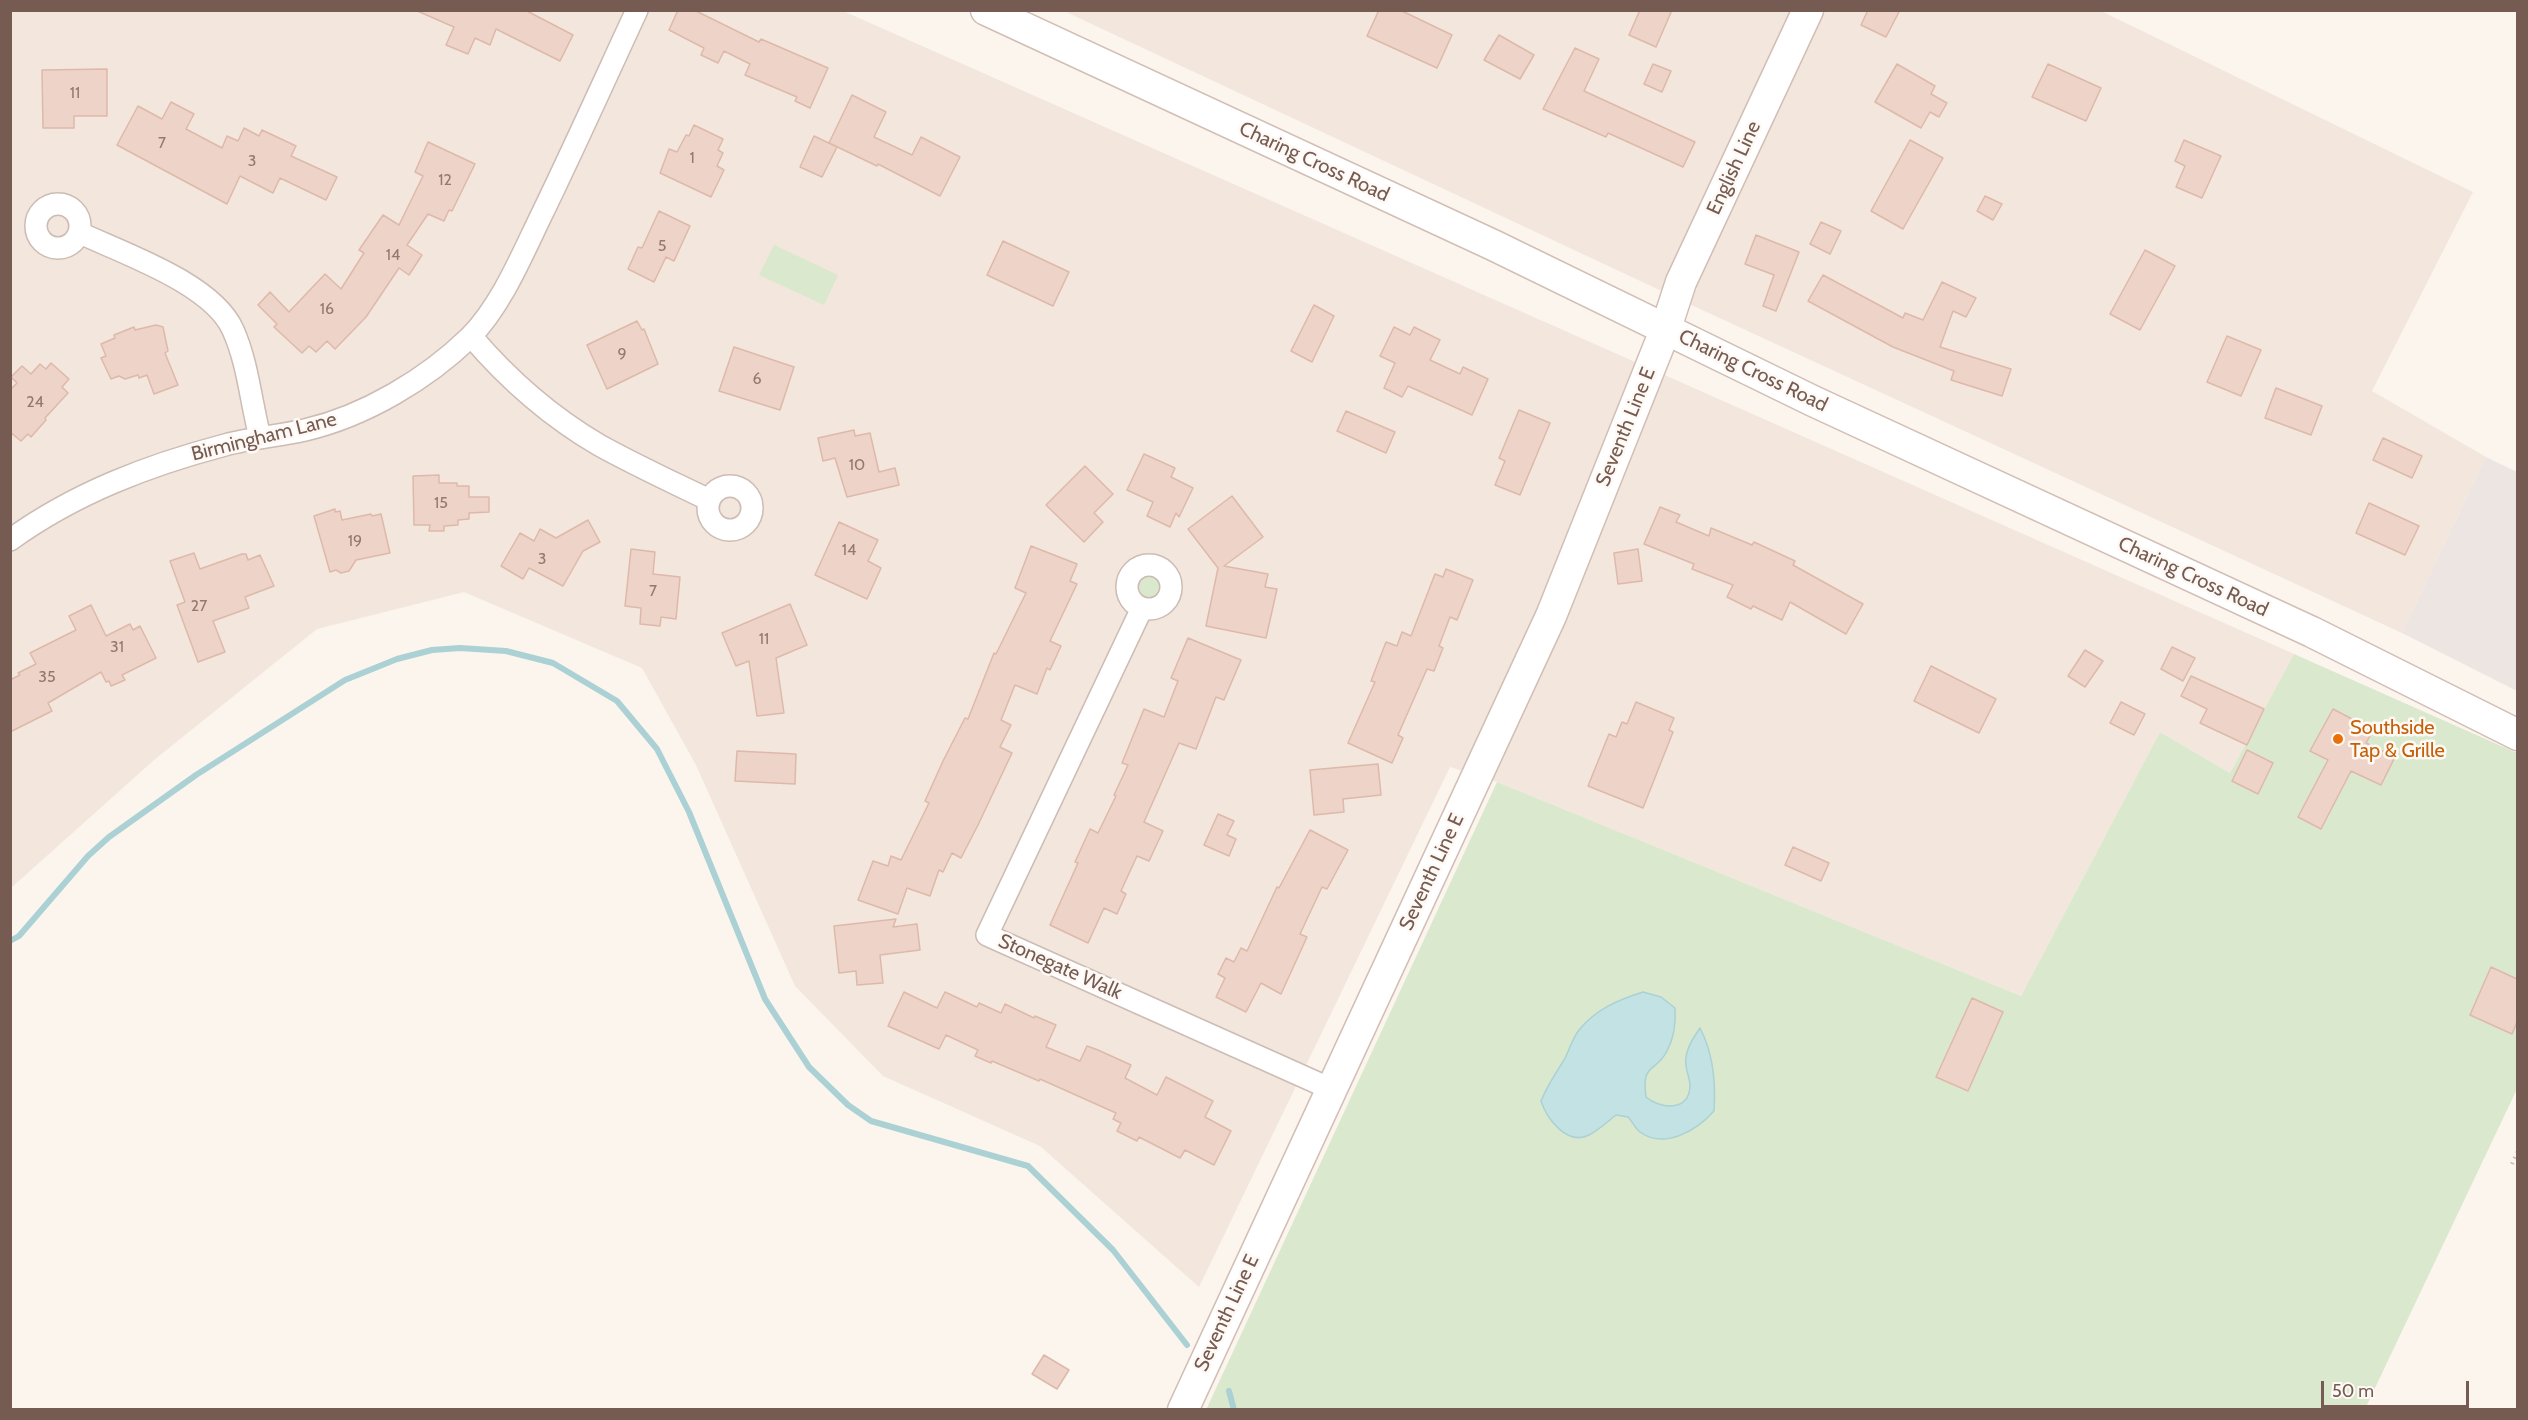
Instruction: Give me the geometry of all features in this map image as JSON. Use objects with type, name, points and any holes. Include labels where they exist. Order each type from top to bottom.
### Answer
[{"type":"main road","name":"Charing Cross Road","points":[[986,10],[1493,245],[1813,400],[2322,637],[2517,735]]},
{"type":"main road","name":"English Line","points":[[1666,328],[1681,282],[1808,10]]},
{"type":"main road","name":"Seventh Line E","points":[[1183,1410],[1551,616],[1666,328]]},
{"type":"street","name":"Birmingham Lane","points":[[10,540],[43,518],[113,482],[168,462],[260,438],[306,429],[368,406],[404,387],[471,336],[511,279],[637,10]]},
{"type":"street","points":[[80,233],[192,286],[216,304],[226,316],[239,346],[260,438]]},
{"type":"street","points":[[471,336],[504,372],[572,427],[634,464],[709,500]]},
{"type":"street","name":"Stonegate Walk","points":[[1142,608],[987,935],[1331,1089]]},
{"type":"path","points":[[2512,1164],[2517,1151]]},
{"type":"shaded area","points":[[11,11],[843,11],[2294,654],[2230,773],[2160,732],[2021,996],[1497,782],[1450,767],[1199,1287],[1040,1146],[883,1076],[795,986],[696,765],[642,668],[464,592],[317,629],[154,760],[11,888]]},
{"type":"shaded area","points":[[1064,11],[2101,11],[2473,192],[2372,391],[2486,457],[2402,633],[1698,308]]},
{"type":"shaded area","points":[[2486,457],[2517,472],[2517,691],[2402,633]]},
{"type":"green space","points":[[774,245],[838,275],[824,305],[759,275]]},
{"type":"green space","points":[[1150,576],[1158,579],[1161,587],[1158,595],[1150,598],[1142,595],[1139,587],[1142,579]]},
{"type":"green space","points":[[2294,654],[2517,753],[2517,1089],[2365,1409],[1206,1410],[1497,782],[2021,996],[2160,732],[2230,773]]},
{"type":"water","points":[[1643,992],[1661,997],[1675,1008],[1674,1030],[1669,1046],[1663,1058],[1648,1073],[1645,1086],[1646,1097],[1666,1106],[1673,1106],[1685,1100],[1690,1086],[1686,1065],[1687,1054],[1700,1028],[1713,1068],[1714,1111],[1690,1131],[1670,1138],[1650,1137],[1640,1132],[1628,1117],[1616,1115],[1589,1135],[1573,1137],[1566,1134],[1553,1123],[1541,1101],[1574,1037],[1600,1011]]},
{"type":"building","points":[[415,10],[525,10],[573,35],[560,61],[496,29],[490,45],[475,38],[468,54],[446,45],[454,27]]},
{"type":"building","points":[[678,10],[694,10],[759,42],[761,39],[828,68],[810,108],[795,101],[797,97],[745,75],[750,64],[724,51],[718,63],[701,55],[704,48],[669,30]]},
{"type":"building","points":[[1379,10],[1400,10],[1452,35],[1437,68],[1367,36]]},
{"type":"building","points":[[1640,10],[1672,10],[1656,47],[1629,35]]},
{"type":"building","points":[[1868,10],[1900,10],[1886,37],[1861,25]]},
{"type":"building","points":[[1499,35],[1534,55],[1520,79],[1484,60]]},
{"type":"building","points":[[1575,48],[1599,59],[1584,91],[1695,142],[1683,167],[1608,133],[1606,137],[1543,109]]},
{"type":"building","points":[[1653,64],[1671,71],[1662,92],[1644,84]]},
{"type":"building","points":[[1897,64],[1935,86],[1931,94],[1947,103],[1939,117],[1930,112],[1921,128],[1875,102]]},
{"type":"building","points":[[2048,64],[2101,88],[2086,121],[2032,97]]},
{"type":"building","points":[[107,69],[107,116],[74,116],[74,128],[43,128],[42,70]]},
{"type":"building","points":[[852,95],[886,112],[874,137],[912,155],[921,137],[960,157],[940,196],[878,164],[877,166],[829,143]]},
{"type":"building","points":[[171,102],[194,114],[186,129],[222,148],[227,136],[238,141],[244,128],[259,136],[262,130],[296,146],[291,156],[337,177],[326,200],[280,178],[273,193],[240,176],[227,204],[117,145],[138,106],[162,119]]},
{"type":"building","points":[[694,125],[723,139],[718,150],[723,153],[717,166],[724,170],[711,197],[660,173],[669,149],[677,152]]},
{"type":"building","points":[[814,136],[837,147],[822,177],[800,167]]},
{"type":"building","points":[[1910,140],[1943,158],[1903,229],[1871,211]]},
{"type":"building","points":[[2184,140],[2221,156],[2202,198],[2176,187],[2185,166],[2175,161]]},
{"type":"building","points":[[428,142],[475,164],[452,211],[449,210],[444,221],[428,214],[407,245],[422,255],[409,275],[399,268],[366,317],[335,349],[327,341],[316,352],[309,346],[302,353],[274,327],[277,324],[258,305],[270,292],[289,312],[325,274],[341,289],[364,253],[359,250],[383,215],[399,225],[423,176],[415,172]]},
{"type":"building","points":[[1985,196],[2002,204],[1993,220],[1977,211]]},
{"type":"building","points":[[659,211],[690,226],[674,261],[666,257],[654,282],[628,269],[638,247],[642,248]]},
{"type":"building","points":[[1821,222],[1841,231],[1830,254],[1810,244]]},
{"type":"building","points":[[1756,235],[1799,252],[1776,311],[1763,306],[1774,275],[1745,264]]},
{"type":"building","points":[[1003,241],[1069,272],[1053,306],[987,275]]},
{"type":"building","points":[[2145,250],[2175,266],[2140,330],[2110,314]]},
{"type":"building","points":[[1823,275],[1903,318],[1905,313],[1923,320],[1942,282],[1976,298],[1966,317],[1953,311],[1940,347],[2011,369],[2002,396],[1951,380],[1954,371],[1893,347],[1808,301]]},
{"type":"building","points":[[1314,305],[1334,316],[1312,362],[1291,351]]},
{"type":"building","points":[[637,321],[642,330],[644,329],[658,364],[607,389],[587,345]]},
{"type":"building","points":[[156,325],[163,327],[168,351],[165,353],[178,385],[154,394],[147,375],[125,379],[119,376],[111,379],[101,358],[106,356],[101,344],[115,338],[114,335],[134,327],[135,330]]},
{"type":"building","points":[[1394,327],[1410,335],[1414,327],[1440,340],[1430,360],[1460,374],[1463,367],[1488,379],[1472,415],[1408,386],[1402,397],[1384,388],[1395,363],[1380,356]]},
{"type":"building","points":[[2227,336],[2261,350],[2241,396],[2207,382]]},
{"type":"building","points":[[734,347],[794,367],[780,410],[719,391]]},
{"type":"building","points":[[51,363],[69,379],[62,387],[68,393],[31,437],[28,434],[21,441],[10,432],[10,390],[17,383],[11,377],[22,366],[31,374],[40,364],[46,369]]},
{"type":"building","points":[[2276,388],[2322,406],[2311,435],[2265,418]]},
{"type":"building","points":[[1519,410],[1550,423],[1520,495],[1495,485],[1505,461],[1499,458]]},
{"type":"building","points":[[1346,411],[1395,432],[1386,453],[1337,431]]},
{"type":"building","points":[[854,430],[855,436],[870,433],[879,472],[895,468],[899,485],[847,497],[835,458],[823,461],[818,438]]},
{"type":"building","points":[[2383,438],[2422,456],[2412,478],[2373,460]]},
{"type":"building","points":[[1144,454],[1175,468],[1171,477],[1193,488],[1179,517],[1176,513],[1170,527],[1147,516],[1153,502],[1127,490]]},
{"type":"building","points":[[1085,466],[1113,494],[1094,513],[1103,522],[1084,542],[1046,505]]},
{"type":"building","points":[[439,475],[439,483],[469,486],[469,497],[489,497],[489,512],[469,513],[469,519],[458,520],[458,525],[444,526],[444,531],[429,531],[430,525],[414,525],[413,476]]},
{"type":"building","points":[[1232,496],[1263,537],[1224,566],[1268,574],[1265,587],[1277,589],[1266,638],[1206,626],[1218,568],[1188,529]]},
{"type":"building","points":[[2369,503],[2419,526],[2405,555],[2356,533]]},
{"type":"building","points":[[1660,507],[1680,515],[1676,522],[1709,536],[1711,528],[1752,545],[1754,542],[1795,561],[1793,565],[1863,604],[1846,634],[1790,602],[1782,620],[1753,606],[1751,609],[1727,597],[1733,585],[1692,569],[1694,564],[1644,544]]},
{"type":"building","points":[[335,509],[335,512],[340,511],[342,520],[381,514],[390,553],[356,560],[349,571],[330,572],[314,516]]},
{"type":"building","points":[[588,520],[600,542],[583,551],[563,586],[529,568],[523,579],[501,566],[520,533],[534,541],[540,529],[556,538]]},
{"type":"building","points":[[839,522],[878,540],[868,561],[881,568],[867,599],[815,575]]},
{"type":"building","points":[[1031,546],[1077,564],[1070,581],[1077,584],[1050,641],[1061,646],[1050,670],[1047,668],[1037,694],[1015,685],[1001,720],[1011,725],[1000,747],[1012,753],[978,825],[961,858],[952,853],[943,872],[939,870],[930,896],[907,888],[898,914],[858,900],[873,861],[888,866],[891,856],[901,860],[929,803],[925,801],[943,761],[965,718],[968,719],[994,653],[996,654],[1026,593],[1015,588]]},
{"type":"building","points":[[631,549],[655,552],[653,574],[680,577],[676,619],[661,617],[660,626],[640,624],[641,608],[625,606]]},
{"type":"building","points":[[1638,549],[1642,581],[1618,584],[1614,553]]},
{"type":"building","points":[[194,553],[200,569],[242,554],[246,554],[248,560],[260,555],[274,586],[245,597],[249,608],[213,621],[225,652],[198,662],[177,605],[185,602],[170,561]]},
{"type":"building","points":[[1446,569],[1473,580],[1457,620],[1450,617],[1439,646],[1443,648],[1434,671],[1427,669],[1398,735],[1403,738],[1392,763],[1348,743],[1375,682],[1371,681],[1386,642],[1397,646],[1402,632],[1411,636],[1435,574],[1443,577]]},
{"type":"building","points":[[790,604],[807,645],[776,658],[784,713],[757,716],[749,661],[736,666],[722,633]]},
{"type":"building","points":[[91,605],[106,636],[130,624],[133,630],[140,626],[156,658],[122,675],[125,680],[111,686],[101,672],[48,703],[52,711],[10,732],[10,680],[36,664],[30,653],[76,630],[69,616]]},
{"type":"building","points":[[1188,638],[1241,660],[1224,700],[1216,697],[1196,749],[1179,743],[1144,822],[1163,831],[1149,861],[1137,856],[1121,891],[1126,894],[1117,914],[1104,908],[1088,943],[1050,925],[1078,863],[1075,862],[1090,829],[1098,833],[1116,796],[1114,795],[1128,765],[1122,763],[1144,709],[1164,717],[1178,681],[1171,678]]},
{"type":"building","points":[[2172,647],[2195,658],[2183,681],[2161,669]]},
{"type":"building","points":[[2085,650],[2103,661],[2085,687],[2068,676]]},
{"type":"building","points":[[1931,666],[1996,699],[1979,733],[1914,701]]},
{"type":"building","points":[[2191,676],[2264,709],[2247,745],[2200,723],[2207,709],[2181,696]]},
{"type":"building","points":[[1636,702],[1674,718],[1669,730],[1673,732],[1643,808],[1588,786],[1609,734],[1616,737],[1622,722],[1627,724]]},
{"type":"building","points":[[2121,702],[2145,714],[2134,735],[2110,723]]},
{"type":"building","points":[[2333,709],[2373,730],[2366,743],[2395,757],[2381,785],[2351,771],[2321,829],[2298,817],[2328,760],[2310,751]]},
{"type":"building","points":[[2247,750],[2273,763],[2258,794],[2232,781]]},
{"type":"building","points":[[737,751],[796,754],[795,784],[735,781]]},
{"type":"building","points":[[1378,764],[1381,795],[1343,799],[1344,812],[1314,815],[1310,770]]},
{"type":"building","points":[[1218,814],[1234,821],[1227,835],[1236,839],[1229,856],[1204,845]]},
{"type":"building","points":[[1310,830],[1348,850],[1327,889],[1322,887],[1300,934],[1307,937],[1281,994],[1261,983],[1246,1012],[1216,997],[1225,978],[1218,974],[1226,958],[1234,962],[1241,948],[1247,951],[1277,887],[1279,888]]},
{"type":"building","points":[[1793,847],[1829,863],[1821,881],[1785,865]]},
{"type":"building","points":[[896,919],[893,927],[917,924],[920,950],[880,955],[883,983],[857,985],[856,971],[839,973],[834,926]]},
{"type":"building","points":[[2491,967],[2517,979],[2517,1022],[2512,1034],[2470,1015]]},
{"type":"building","points":[[904,992],[937,1008],[945,992],[977,1007],[979,1003],[1001,1013],[1005,1004],[1034,1018],[1035,1016],[1056,1025],[1046,1047],[1080,1061],[1087,1046],[1098,1050],[1131,1065],[1125,1078],[1157,1095],[1166,1077],[1213,1101],[1205,1117],[1231,1131],[1214,1165],[1185,1150],[1180,1158],[1139,1137],[1137,1141],[1117,1131],[1121,1123],[1113,1119],[1116,1113],[1040,1079],[1039,1081],[975,1056],[978,1050],[946,1035],[939,1049],[888,1026]]},
{"type":"building","points":[[1972,998],[2003,1012],[1968,1091],[1936,1077]]},
{"type":"building","points":[[1044,1355],[1069,1370],[1057,1389],[1032,1374]]},
{"type":"waterway","points":[[10,941],[19,936],[88,856],[109,837],[196,775],[345,680],[397,659],[432,650],[460,648],[506,651],[553,663],[617,701],[657,749],[689,812],[765,999],[809,1067],[848,1105],[871,1121],[1028,1166],[1113,1250],[1187,1345]]},
{"type":"waterway","points":[[1229,1391],[1234,1410]]},
{"type":"place","name":"Southside Tap & Grille","points":[[2338,739]]}]
